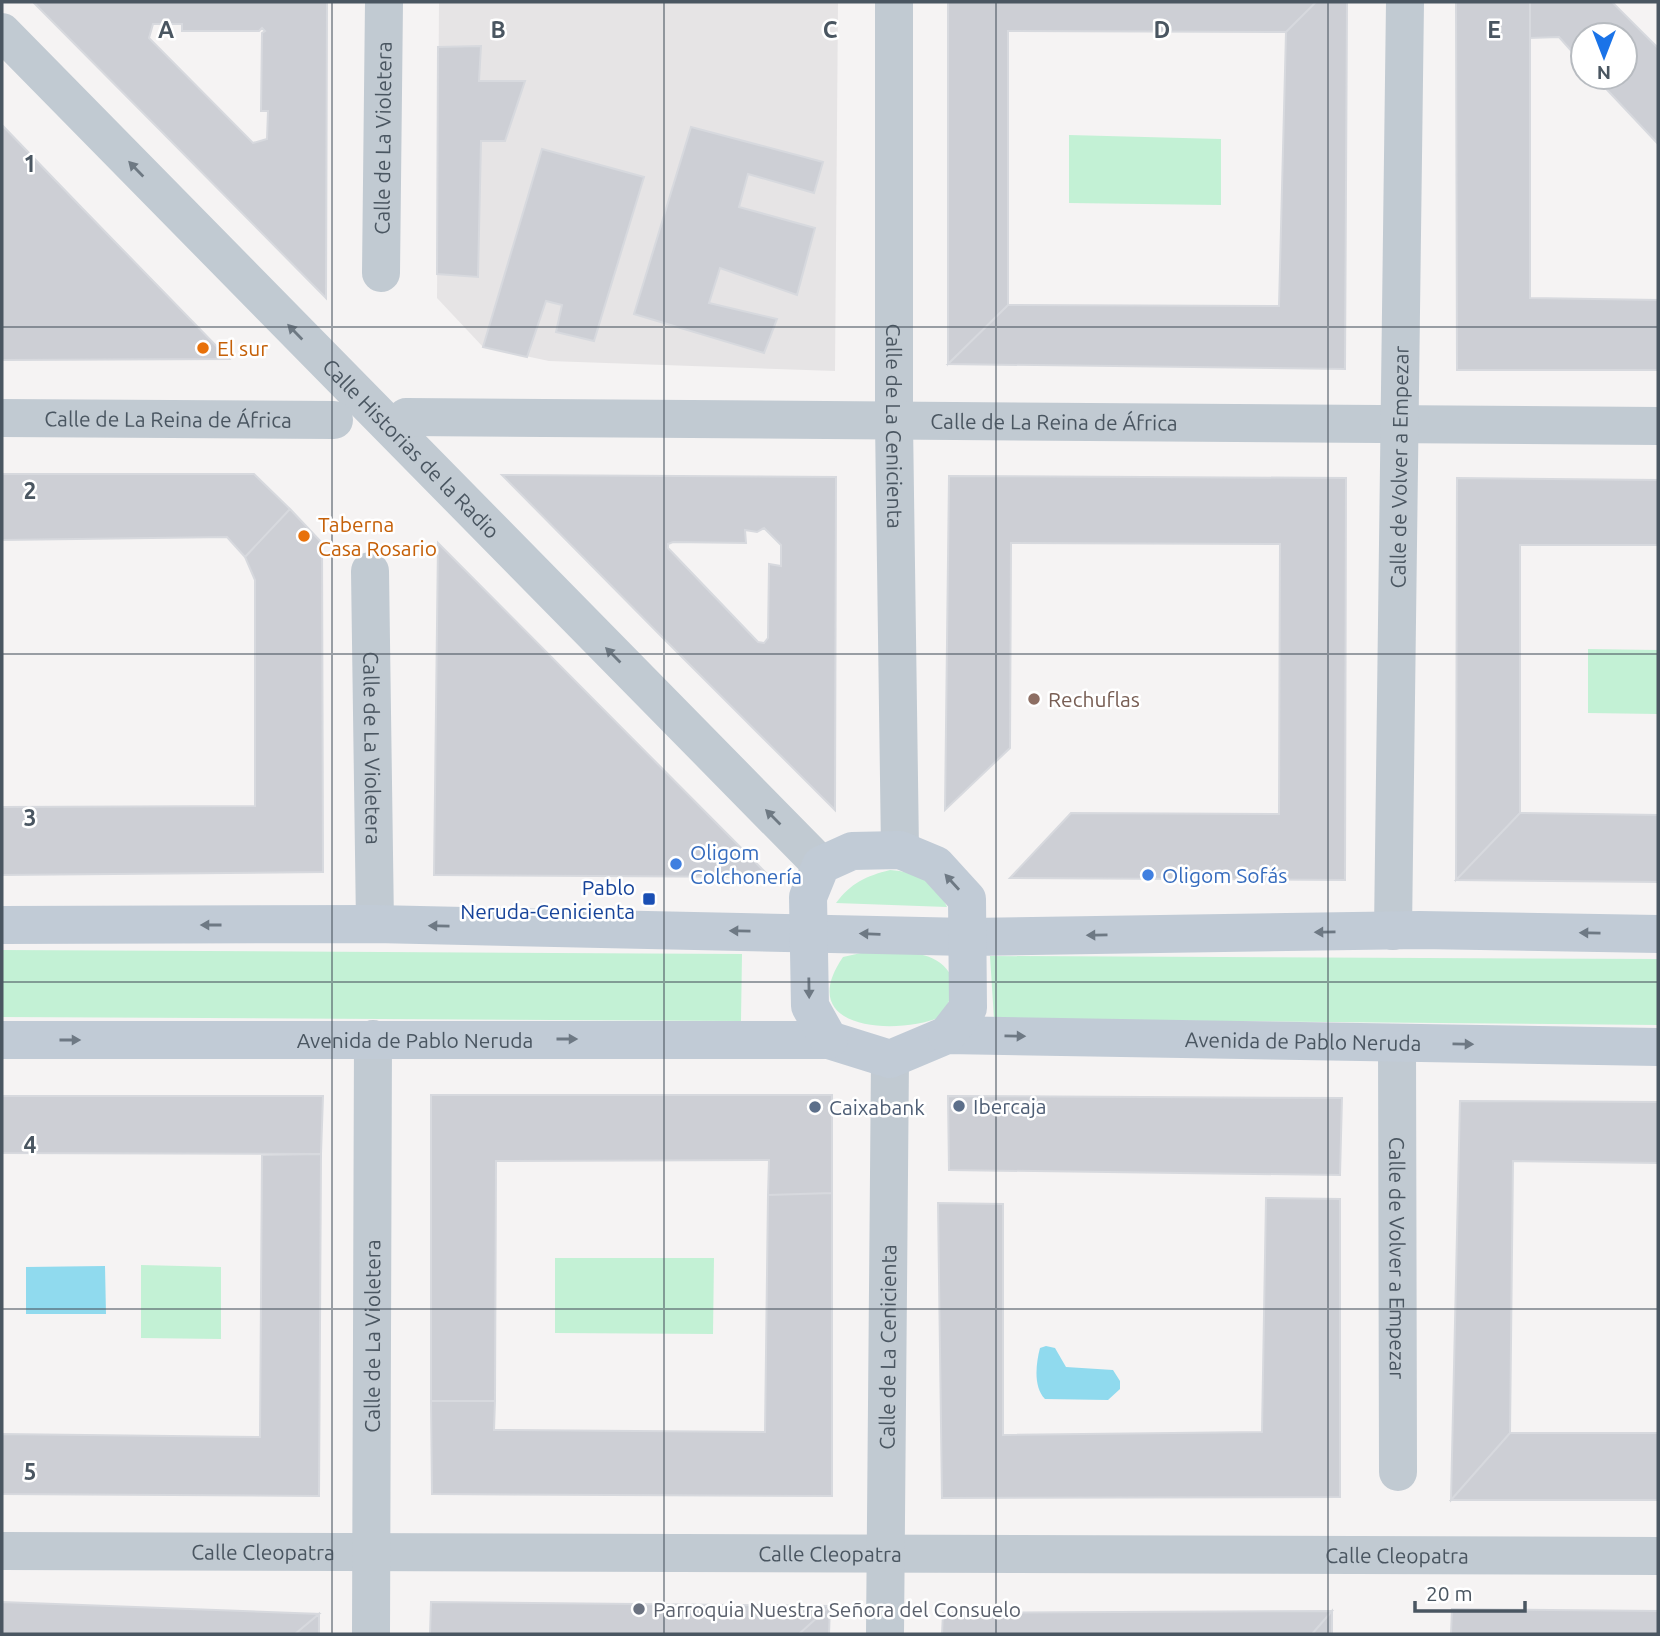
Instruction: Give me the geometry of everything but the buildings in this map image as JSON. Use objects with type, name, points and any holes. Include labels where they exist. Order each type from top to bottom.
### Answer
[{"type":"main road","points":[[829,1040],[810,1006],[808,897],[821,865],[852,851],[900,850],[936,865],[967,899],[968,1008],[947,1035]]},
{"type":"main road","points":[[2,925],[375,924],[968,937],[1393,931],[1658,934]]},
{"type":"main road","name":"Avenida de Pablo Neruda","points":[[2,1040],[829,1040],[890,1059],[947,1035],[1658,1047]]},
{"type":"street","name":"Calle de La Violetera","points":[[381,273],[384,2]]},
{"type":"street","name":"Calle de La Cenicienta","points":[[894,2],[894,422],[900,850]]},
{"type":"street","name":"Calle de Volver a Empezar","points":[[1393,931],[1405,2]]},
{"type":"street","name":"Calle Historias de la Radio","points":[[2,32],[821,865]]},
{"type":"street","name":"Calle de La Reina de África","points":[[406,416],[894,422],[1658,426]]},
{"type":"street","name":"Calle de La Reina de África","points":[[2,418],[334,420]]},
{"type":"street","name":"Calle de La Violetera","points":[[370,571],[375,924]]},
{"type":"street","name":"Calle de La Violetera","points":[[371,1634],[373,1039]]},
{"type":"street","name":"Calle de Volver a Empezar","points":[[1397,1043],[1398,1472]]},
{"type":"street","name":"Calle de La Cenicienta","points":[[885,1634],[890,1059]]},
{"type":"street","name":"Calle Cleopatra","points":[[2,1551],[1658,1556]]},
{"type":"shaded area","points":[[439,2],[838,2],[835,371],[549,361],[483,347],[437,298]]},
{"type":"green space","points":[[1069,135],[1221,139],[1221,205],[1069,203]]},
{"type":"green space","points":[[1588,649],[1658,650],[1658,714],[1588,713]]},
{"type":"green space","points":[[890,870],[917,876],[931,884],[947,907],[836,903],[847,890],[860,881]]},
{"type":"green space","points":[[2,950],[742,954],[741,1021],[2,1017]]},
{"type":"green space","points":[[861,953],[918,954],[941,963],[956,987],[941,1017],[922,1023],[877,1026],[856,1022],[840,1013],[831,1000],[831,981],[843,957]]},
{"type":"green space","points":[[990,956],[1658,959],[1658,1025],[994,1019]]},
{"type":"green space","points":[[555,1258],[714,1258],[713,1334],[555,1333]]},
{"type":"green space","points":[[141,1265],[221,1267],[221,1339],[141,1338]]},
{"type":"water","points":[[105,1266],[106,1314],[26,1314],[26,1267]]},
{"type":"water","points":[[1040,1348],[1055,1348],[1066,1367],[1113,1370],[1120,1381],[1120,1389],[1108,1400],[1045,1399],[1036,1375]]},
{"type":"place","name":"El sur","points":[[203,348]]},
{"type":"place","name":"Taberna Casa Rosario","points":[[304,536]]},
{"type":"place","name":"Rechuflas","points":[[1034,699]]},
{"type":"place","name":"Oligom Colchonería","points":[[676,864]]},
{"type":"place","name":"Oligom Sofás","points":[[1148,875]]},
{"type":"place","name":"Pablo Neruda-Cenicienta","points":[[649,899]]},
{"type":"place","name":"Ibercaja","points":[[959,1106]]},
{"type":"place","name":"Caixabank","points":[[815,1107]]},
{"type":"place","name":"Parroquia Nuestra Señora del Consuelo","points":[[639,1609]]}]
